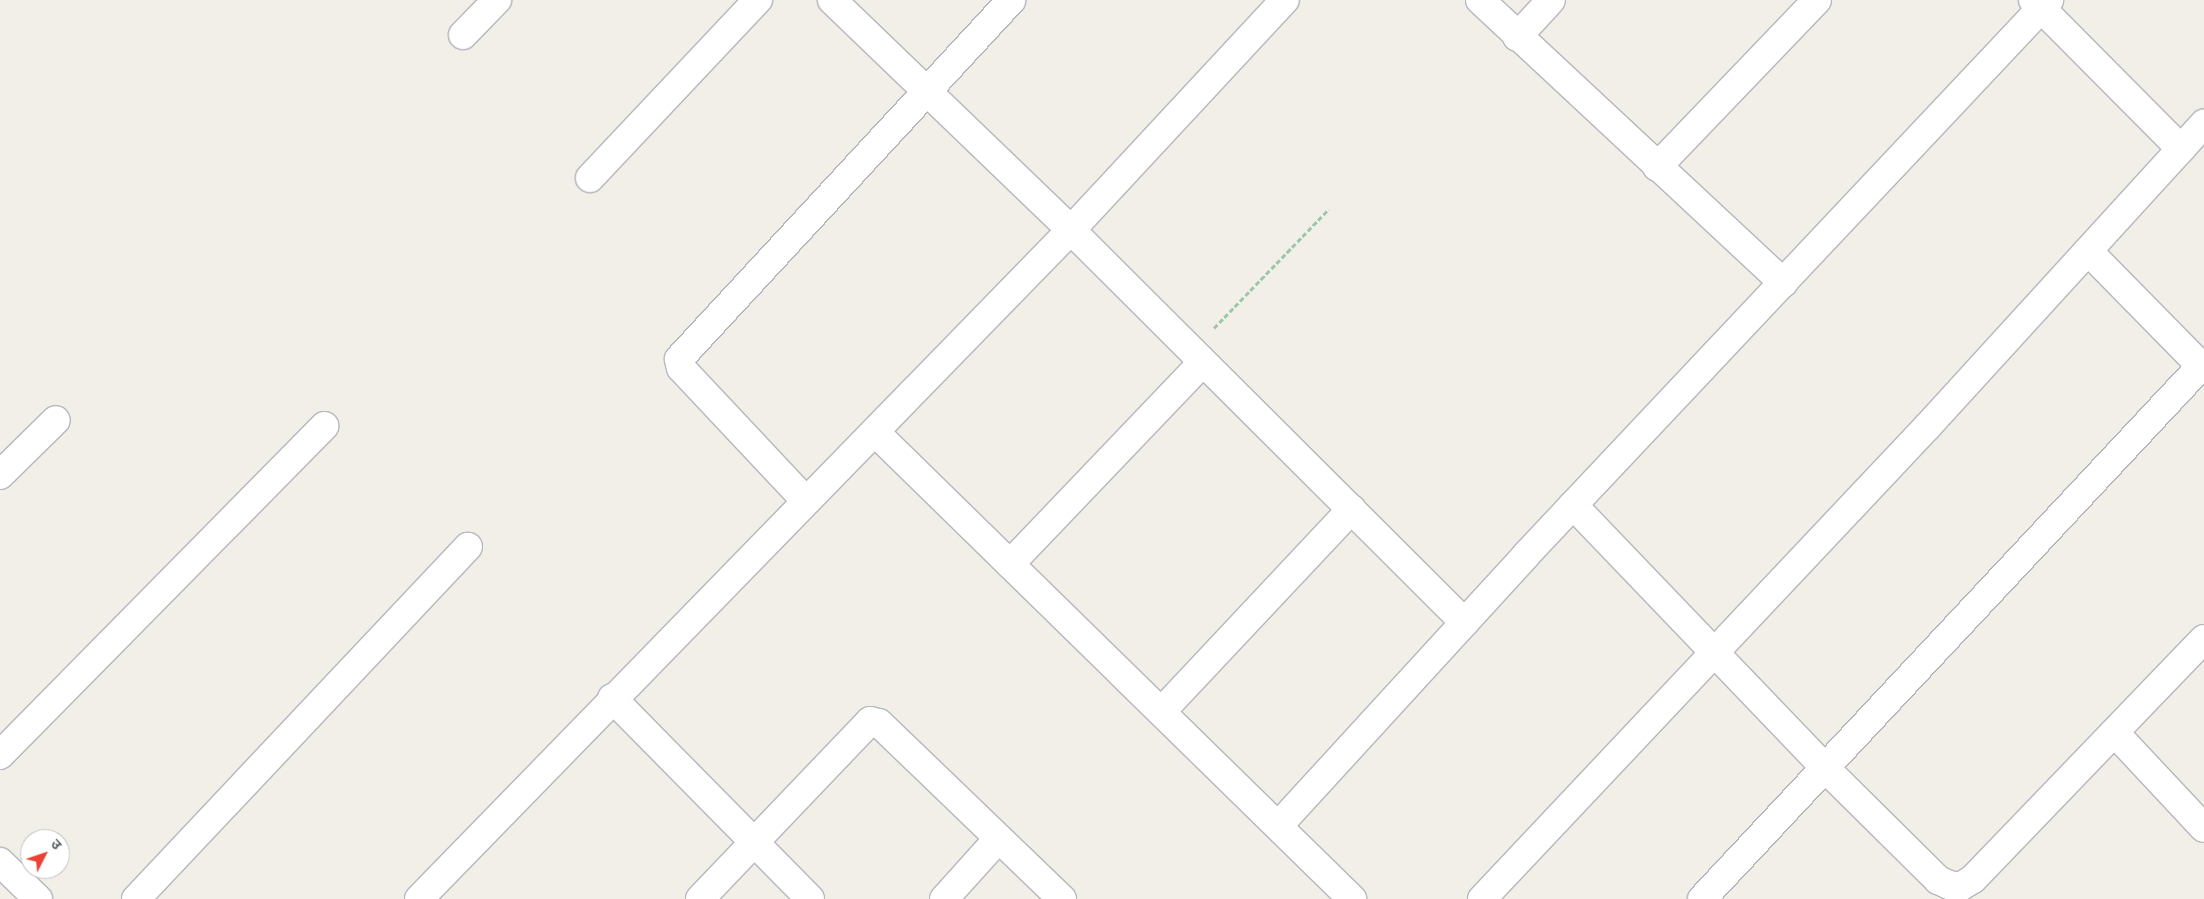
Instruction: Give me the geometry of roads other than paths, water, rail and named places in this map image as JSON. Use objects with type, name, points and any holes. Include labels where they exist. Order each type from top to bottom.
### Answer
[{"type":"street","points":[[462,35],[497,0]]},
{"type":"street","points":[[590,178],[758,0]]},
{"type":"street","points":[[832,0],[1071,230],[1196,357],[1352,509],[1465,623]]},
{"type":"street","points":[[805,500],[681,368],[680,359],[1011,0]]},
{"type":"street","points":[[1480,0],[1517,37],[1782,283]]},
{"type":"street","points":[[1517,37],[1552,0]]},
{"type":"street","points":[[1657,167],[1817,0]]},
{"type":"street","points":[[419,899],[612,698],[805,500],[875,432],[1071,230],[1282,1]]},
{"type":"street","points":[[1279,825],[1573,505],[2041,3],[2181,149]]},
{"type":"street","points":[[1482,899],[1927,427],[2204,124]]},
{"type":"street","points":[[1702,899],[2203,366],[2088,251]]},
{"type":"street","points":[[1010,564],[1196,357]]},
{"type":"street","points":[[0,475],[56,420]]},
{"type":"street","points":[[0,755],[324,426]]},
{"type":"street","points":[[875,432],[1279,825],[1352,899]]},
{"type":"street","points":[[1573,505],[1712,653],[1824,768],[1938,880],[1960,886],[1972,879],[2204,639]]},
{"type":"street","points":[[1162,711],[1352,509]]},
{"type":"street","points":[[136,899],[468,547]]},
{"type":"street","points":[[612,698],[810,899]]},
{"type":"street","points":[[700,899],[870,721],[880,723],[1062,899]]},
{"type":"street","points":[[2115,733],[2204,828]]},
{"type":"street","points":[[944,899],[998,839]]},
{"type":"street","points":[[5,877],[38,899]]}]
